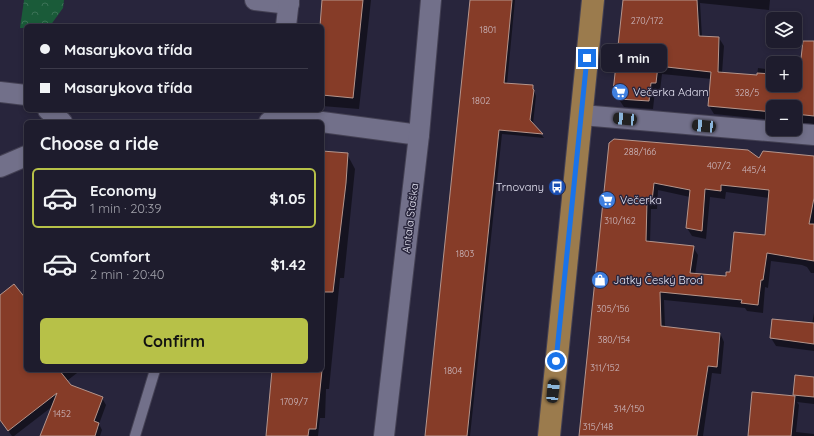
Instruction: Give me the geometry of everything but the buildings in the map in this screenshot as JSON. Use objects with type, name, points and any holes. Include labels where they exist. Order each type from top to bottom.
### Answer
[{"type":"main road","points":[[549,436],[593,0]]},
{"type":"street","points":[[255,0],[289,2],[286,24]]},
{"type":"street","name":"Antala Staška","points":[[384,436],[419,136],[431,0]]},
{"type":"street","points":[[0,92],[24,95]]},
{"type":"street","points":[[50,112],[60,120]]},
{"type":"street","points":[[275,116],[306,120]]},
{"type":"street","points":[[582,116],[814,135]]},
{"type":"street","points":[[324,122],[419,136]]},
{"type":"street","points":[[0,167],[24,157]]},
{"type":"lane","points":[[135,436],[154,372]]},
{"type":"green space","points":[[24,0],[64,0],[63,8],[51,24],[24,24],[24,28],[20,28]]},
{"type":"place","name":"Večerka Adam","points":[[620,92]]},
{"type":"place","name":"Trnovany","points":[[557,187]]},
{"type":"place","name":"Večerka","points":[[607,200]]},
{"type":"place","name":"Jatky Český Brod","points":[[600,280]]},
{"type":"route","points":[[556,361],[587,58]]}]
